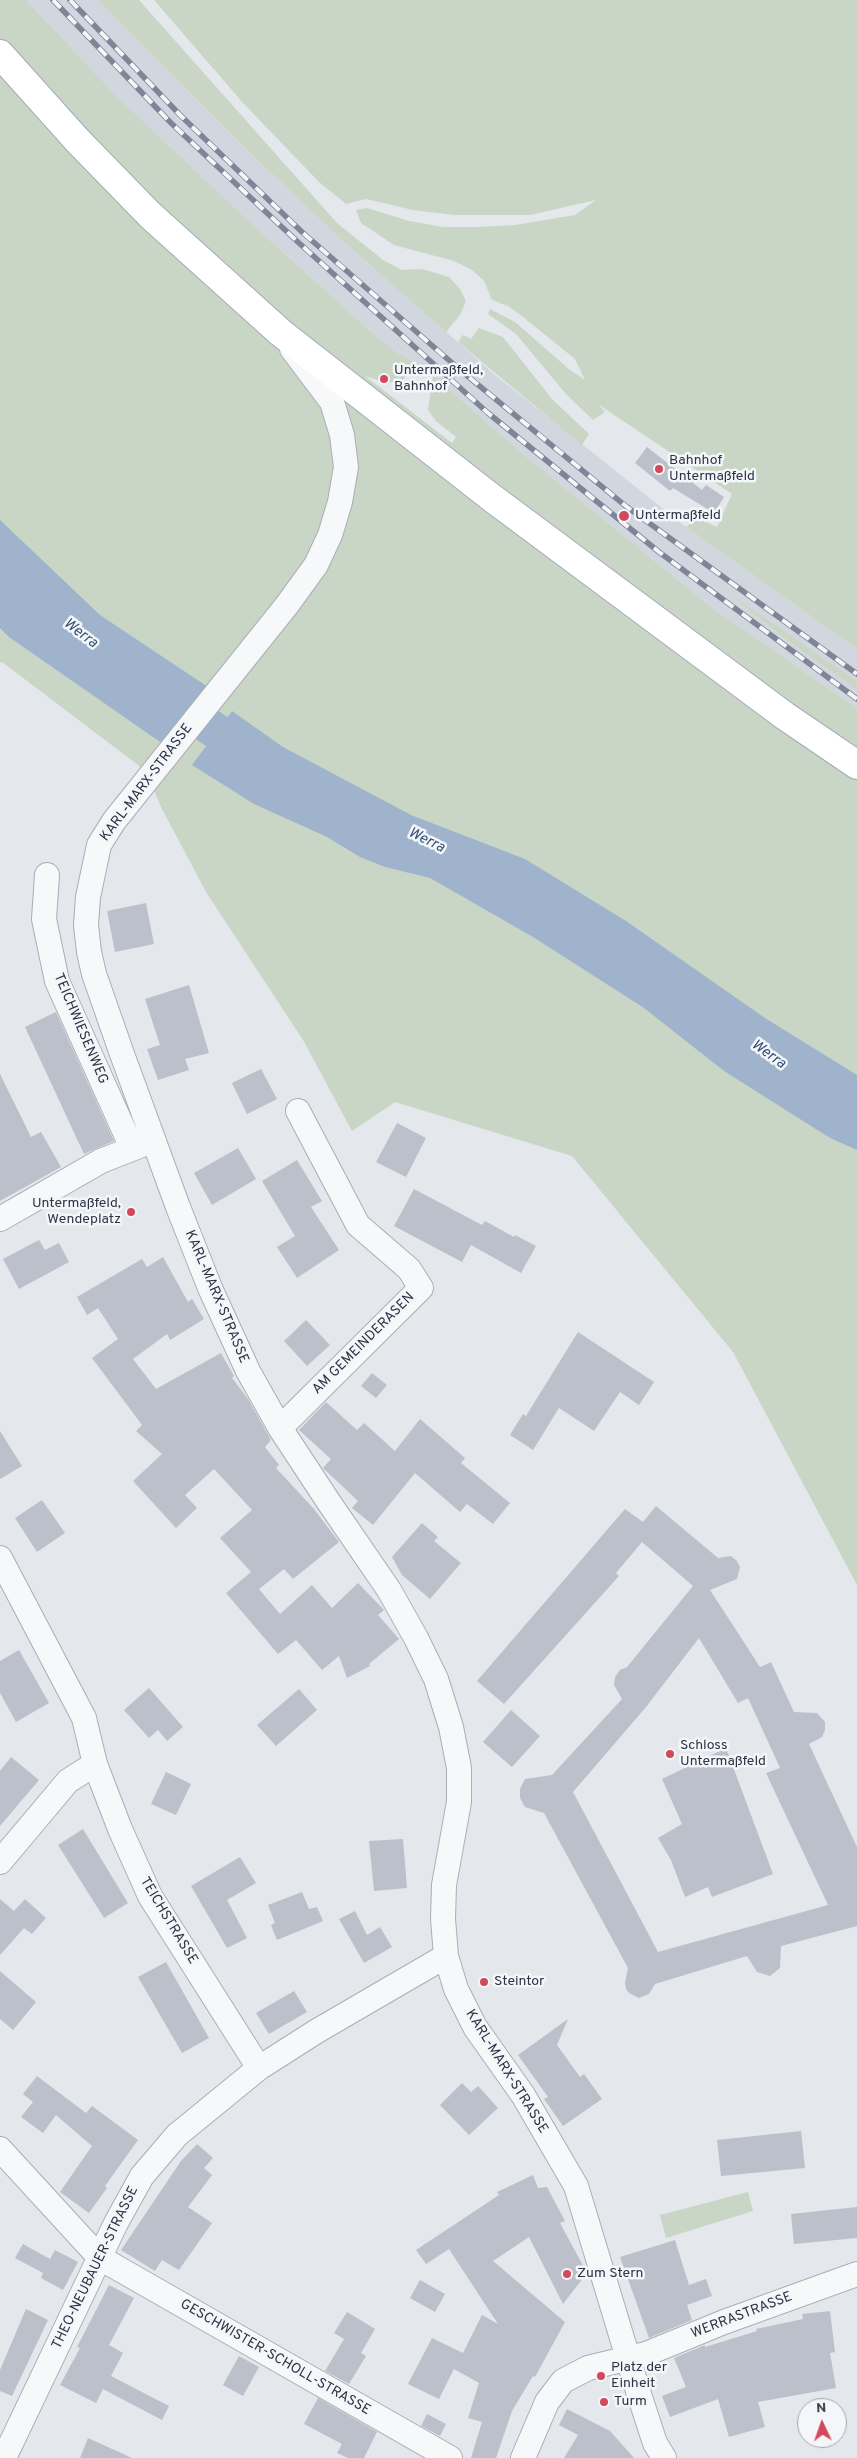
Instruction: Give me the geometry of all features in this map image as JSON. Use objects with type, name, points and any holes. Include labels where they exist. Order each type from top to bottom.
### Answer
[{"type":"main road","points":[[0,54],[77,140],[150,215],[280,333],[492,498],[785,716],[857,765]]},
{"type":"street","name":"KARL-MARX-STRASSE","points":[[280,333],[332,402],[342,435],[346,467],[340,502],[330,535],[316,565],[287,605],[114,822],[100,846],[92,871],[88,897],[86,925],[89,952],[142,1145],[248,1371],[280,1428],[389,1590],[436,1679],[449,1719],[459,1768],[459,1802],[444,1885],[443,1919],[446,1956],[456,1989],[475,2028],[523,2096],[576,2186],[628,2359]]},
{"type":"street","name":"TEICHWIESENWEG","points":[[47,875],[44,919],[57,981],[142,1145]]},
{"type":"street","name":"AM GEMEINDERASEN","points":[[280,1428],[421,1288],[409,1269],[358,1225],[298,1111]]},
{"type":"street","points":[[0,1219],[100,1161],[142,1145]]},
{"type":"street","name":"TEICHSTRASSE","points":[[0,1558],[84,1718],[95,1764],[120,1829],[150,1896],[260,2068]]},
{"type":"street","points":[[0,1862],[68,1781],[95,1764]]},
{"type":"street","name":"THEO-NEUBAUER-STRASSE","points":[[4,2458],[100,2258],[142,2176],[177,2135],[260,2068],[317,2031],[446,1956]]},
{"type":"street","name":"GESCHWISTER-SCHOLL-STRASSE","points":[[4,2160],[100,2258],[450,2458]]},
{"type":"street","name":"WERRASTRASSE","points":[[523,2458],[547,2402],[563,2381],[588,2368],[628,2359],[857,2274]]},
{"type":"street","points":[[628,2359],[659,2451]]},
{"type":"shaded area","points":[[26,0],[98,0],[253,156],[344,242],[494,374],[686,527],[857,649],[857,681],[722,590],[784,638],[857,690],[857,708],[715,610],[517,449],[433,375],[420,365],[396,352],[369,330],[119,100]]},
{"type":"green space","points":[[0,0],[26,0],[120,100],[254,226],[369,330],[396,352],[420,365],[402,380],[387,383],[365,376],[452,443],[456,437],[436,421],[428,410],[433,375],[517,449],[715,610],[857,708],[857,1585],[733,1352],[572,1156],[395,1102],[352,1131],[303,1040],[206,892],[161,807],[146,771],[2,662],[0,663]]},
{"type":"green space","points":[[98,0],[139,0],[337,223],[383,260],[402,270],[422,269],[449,277],[460,289],[466,301],[460,315],[446,332],[344,242],[253,156]]},
{"type":"green space","points":[[154,0],[857,0],[857,649],[686,527],[697,518],[717,527],[732,494],[598,404],[605,412],[593,420],[565,393],[516,334],[488,314],[490,309],[515,322],[570,370],[585,380],[575,359],[508,306],[492,300],[484,281],[472,270],[454,261],[394,245],[361,223],[356,210],[367,208],[409,221],[443,227],[478,227],[515,225],[575,215],[596,200],[530,215],[454,215],[413,210],[366,199],[346,204],[319,182],[244,104]]},
{"type":"green space","points":[[479,328],[503,337],[552,399],[589,434],[582,445],[458,342],[463,335],[471,339]]},
{"type":"green space","points":[[715,584],[857,681],[857,690],[784,638]]},
{"type":"green space","points":[[748,2192],[753,2211],[666,2238],[660,2215]]},
{"type":"water","points":[[0,520],[100,615],[208,687],[163,744],[9,637],[0,628]]},
{"type":"water","points":[[232,711],[283,747],[411,815],[525,859],[626,921],[765,1018],[857,1075],[857,1150],[830,1138],[724,1071],[644,1008],[533,937],[430,878],[385,867],[360,857],[327,837],[254,804],[192,765]]},
{"type":"building","points":[[647,447],[702,490],[706,485],[724,497],[714,513],[673,488],[670,491],[635,463]]},
{"type":"building","points":[[146,903],[154,944],[115,952],[107,911]]},
{"type":"building","points":[[189,985],[209,1053],[185,1059],[189,1070],[158,1080],[147,1049],[160,1045],[145,999]]},
{"type":"building","points":[[56,1012],[114,1141],[84,1154],[25,1027]]},
{"type":"building","points":[[261,1069],[277,1099],[247,1114],[232,1083]]},
{"type":"building","points":[[0,1074],[31,1137],[41,1132],[61,1167],[0,1201]]},
{"type":"building","points":[[397,1123],[426,1138],[406,1177],[376,1162]]},
{"type":"building","points":[[238,1148],[256,1179],[212,1205],[194,1173]]},
{"type":"building","points":[[297,1160],[322,1201],[311,1207],[339,1250],[297,1278],[277,1247],[295,1236],[262,1181]]},
{"type":"building","points":[[414,1189],[482,1225],[485,1221],[514,1237],[515,1235],[536,1246],[521,1273],[471,1245],[462,1262],[394,1226]]},
{"type":"building","points":[[39,1240],[45,1250],[59,1243],[69,1262],[19,1289],[3,1259]]},
{"type":"building","points":[[163,1257],[188,1302],[192,1299],[204,1319],[170,1340],[167,1334],[133,1359],[156,1389],[221,1353],[234,1376],[232,1378],[248,1399],[271,1440],[265,1447],[279,1465],[276,1468],[314,1509],[339,1542],[293,1579],[284,1569],[259,1589],[280,1614],[312,1585],[332,1608],[358,1583],[384,1610],[378,1615],[399,1639],[369,1664],[370,1666],[347,1678],[339,1656],[322,1670],[296,1640],[278,1654],[226,1593],[251,1572],[220,1538],[252,1510],[214,1469],[185,1495],[197,1508],[176,1528],[133,1481],[162,1454],[136,1431],[142,1425],[92,1358],[118,1339],[98,1308],[87,1315],[77,1297],[142,1259],[147,1267]]},
{"type":"building","points":[[306,1320],[330,1345],[307,1366],[284,1341]]},
{"type":"building","points":[[578,1332],[654,1382],[639,1405],[620,1392],[594,1431],[559,1408],[533,1450],[510,1435],[523,1414],[526,1416]]},
{"type":"building","points":[[372,1373],[387,1385],[376,1398],[361,1386]]},
{"type":"building","points":[[326,1402],[357,1430],[364,1423],[395,1451],[420,1419],[465,1458],[461,1463],[510,1503],[493,1524],[467,1504],[460,1512],[415,1473],[373,1525],[352,1508],[358,1501],[323,1468],[331,1459],[299,1430]]},
{"type":"building","points":[[0,1431],[22,1466],[0,1479]]},
{"type":"building","points":[[42,1500],[65,1533],[37,1552],[15,1518]]},
{"type":"building","points":[[656,1506],[718,1558],[731,1556],[737,1561],[740,1567],[737,1579],[710,1590],[760,1667],[771,1662],[794,1712],[817,1713],[825,1722],[825,1730],[822,1737],[809,1744],[857,1847],[857,1926],[781,1946],[780,1968],[770,1976],[757,1972],[747,1956],[655,1984],[649,1994],[639,1998],[629,1993],[626,1989],[625,1983],[628,1968],[544,1813],[525,1807],[520,1798],[520,1789],[525,1779],[552,1775],[622,1699],[614,1685],[615,1677],[620,1670],[627,1667],[693,1586],[642,1542],[616,1573],[619,1576],[504,1704],[477,1681],[625,1509],[643,1522]],"holes":[[[699,1638],[738,1703],[748,1698],[780,1768],[766,1773],[828,1905],[658,1952],[573,1792],[646,1707]]]},
{"type":"building","points":[[422,1523],[438,1537],[434,1541],[461,1563],[430,1599],[402,1575],[392,1557]]},
{"type":"building","points":[[19,1650],[49,1703],[16,1722],[0,1693],[0,1661]]},
{"type":"building","points":[[149,1688],[183,1727],[167,1741],[158,1730],[149,1738],[124,1710]]},
{"type":"building","points":[[299,1689],[317,1710],[276,1746],[257,1725]]},
{"type":"building","points":[[511,1710],[540,1736],[512,1767],[483,1742]]},
{"type":"building","points":[[726,1748],[773,1874],[712,1897],[708,1887],[685,1897],[671,1860],[658,1838],[682,1824],[662,1779]]},
{"type":"building","points":[[11,1757],[39,1780],[0,1826],[0,1771]]},
{"type":"building","points":[[166,1772],[191,1784],[176,1815],[151,1804]]},
{"type":"building","points":[[83,1829],[128,1903],[104,1918],[58,1845]]},
{"type":"building","points":[[403,1839],[407,1888],[374,1891],[369,1841]]},
{"type":"building","points":[[240,1857],[256,1883],[227,1900],[247,1938],[227,1948],[191,1886]]},
{"type":"building","points":[[302,1892],[309,1909],[317,1907],[323,1921],[277,1940],[271,1925],[275,1923],[268,1905]]},
{"type":"building","points":[[0,1899],[14,1911],[25,1899],[46,1918],[32,1934],[24,1928],[0,1955]]},
{"type":"building","points":[[355,1911],[367,1935],[380,1927],[392,1947],[364,1963],[339,1919]]},
{"type":"building","points":[[166,1962],[209,2038],[182,2053],[138,1977]]},
{"type":"building","points":[[0,1971],[36,2002],[13,2030],[0,2019]]},
{"type":"building","points":[[294,1991],[307,2012],[269,2034],[256,2013]]},
{"type":"building","points":[[568,2019],[557,2045],[580,2077],[584,2074],[602,2099],[563,2126],[544,2099],[548,2097],[518,2055]]},
{"type":"building","points":[[37,2076],[86,2113],[92,2106],[138,2140],[105,2186],[107,2188],[89,2213],[60,2192],[92,2146],[56,2115],[43,2133],[21,2117],[33,2102],[23,2094]]},
{"type":"building","points":[[462,2083],[471,2092],[478,2086],[498,2108],[469,2135],[440,2105]]},
{"type":"building","points":[[801,2131],[805,2168],[721,2176],[717,2140]]},
{"type":"building","points":[[197,2144],[213,2158],[204,2168],[212,2175],[188,2207],[212,2223],[179,2270],[162,2260],[155,2271],[121,2250],[181,2161]]},
{"type":"building","points":[[533,2175],[538,2188],[547,2187],[565,2221],[560,2223],[587,2273],[563,2304],[529,2237],[493,2261],[565,2322],[535,2377],[533,2376],[512,2411],[496,2458],[471,2458],[482,2422],[468,2418],[479,2383],[454,2369],[439,2399],[408,2384],[432,2338],[463,2353],[482,2315],[498,2324],[449,2249],[426,2264],[416,2250],[499,2195],[497,2192]]},
{"type":"building","points":[[857,2207],[857,2238],[794,2244],[791,2214]]},
{"type":"building","points":[[675,2240],[689,2285],[706,2279],[712,2296],[687,2305],[692,2320],[649,2338],[620,2257]]},
{"type":"building","points":[[23,2244],[50,2259],[55,2250],[78,2262],[63,2290],[41,2278],[43,2273],[15,2258]]},
{"type":"building","points":[[420,2280],[445,2294],[435,2312],[410,2298]]},
{"type":"building","points":[[109,2285],[134,2298],[109,2345],[123,2353],[111,2376],[169,2406],[162,2420],[103,2389],[96,2403],[60,2385],[80,2348],[77,2347]]},
{"type":"building","points":[[26,2309],[48,2320],[12,2396],[0,2391],[0,2370]]},
{"type":"building","points":[[830,2311],[835,2352],[830,2353],[836,2388],[758,2402],[765,2427],[729,2437],[718,2399],[670,2417],[662,2396],[686,2387],[674,2358],[705,2345],[705,2347],[757,2331],[756,2329],[803,2319],[802,2314]]},
{"type":"building","points":[[347,2312],[375,2329],[361,2353],[366,2356],[349,2384],[325,2371],[344,2339],[334,2333]]},
{"type":"building","points":[[239,2356],[259,2367],[243,2396],[223,2385]]},
{"type":"building","points":[[318,2398],[377,2432],[364,2458],[348,2458],[337,2453],[342,2444],[304,2424]]},
{"type":"building","points":[[567,2409],[610,2431],[634,2458],[564,2458],[578,2435],[559,2425]]},
{"type":"building","points":[[427,2414],[446,2424],[440,2436],[421,2426]]},
{"type":"building","points":[[88,2438],[132,2458],[80,2458]]},
{"type":"waterway","name":"Werra","points":[[166,696],[257,760]]},
{"type":"railway","points":[[53,0],[171,123],[299,243],[488,413],[659,552],[857,699]]},
{"type":"railway","points":[[70,0],[181,116],[302,232],[459,369],[627,507],[857,674]]},
{"type":"place","name":"Untermaßfeld, Bahnhof","points":[[384,379]]},
{"type":"place","name":"Bahnhof Untermaßfeld","points":[[659,469]]},
{"type":"place","name":"Untermaßfeld","points":[[624,516]]},
{"type":"place","name":"Untermaßfeld, Wendeplatz","points":[[131,1212]]},
{"type":"place","name":"Schloss Untermaßfeld","points":[[670,1754]]},
{"type":"place","name":"Steintor","points":[[484,1982]]},
{"type":"place","name":"Zum Stern","points":[[567,2274]]},
{"type":"place","name":"Platz der Einheit","points":[[601,2376]]},
{"type":"place","name":"Turm","points":[[604,2402]]}]
